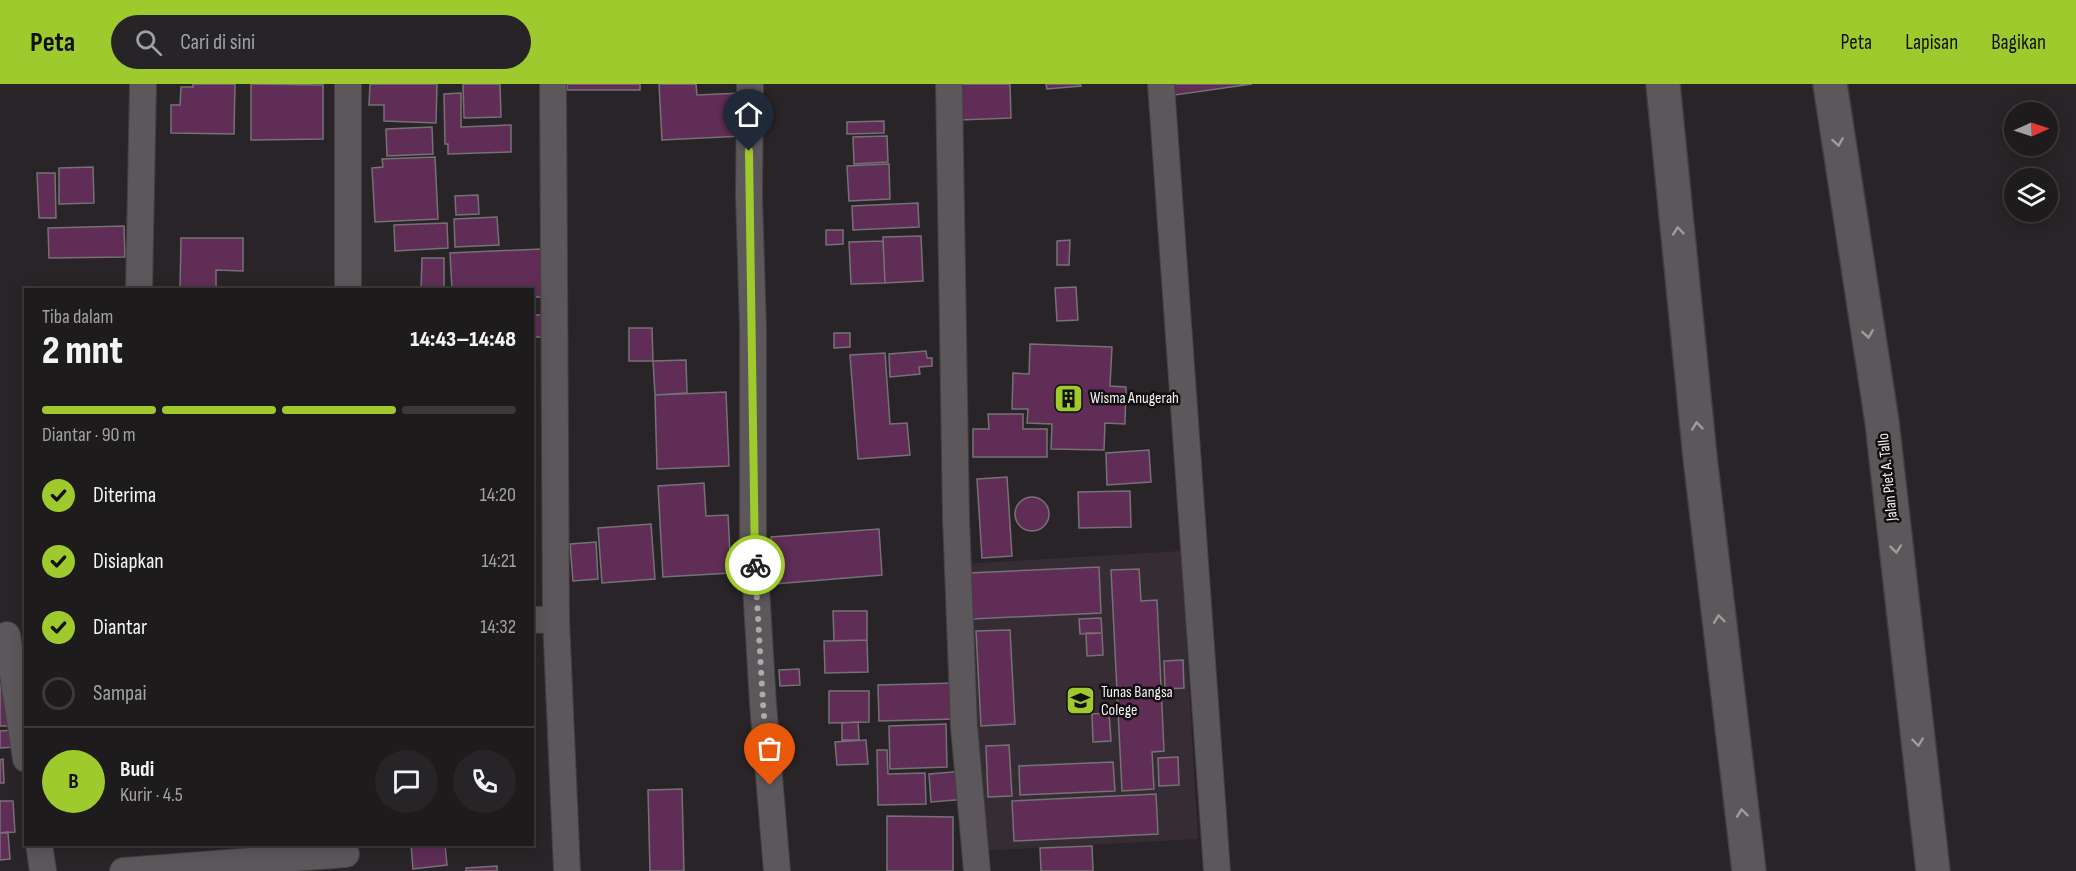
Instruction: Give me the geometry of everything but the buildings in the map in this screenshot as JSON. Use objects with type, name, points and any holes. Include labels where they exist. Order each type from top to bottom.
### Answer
[{"type":"main road","points":[[1663,84],[1700,457],[1749,871]]},
{"type":"main road","name":"Jalan Piet A. Tallo","points":[[1830,84],[1882,422],[1933,871]]},
{"type":"street","points":[[139,288],[143,84]]},
{"type":"street","points":[[348,84],[348,288]]},
{"type":"street","points":[[553,84],[544,620],[567,871]]},
{"type":"street","points":[[750,84],[748,196],[753,329],[753,536],[763,704],[777,871]]},
{"type":"street","points":[[949,84],[956,518],[963,704],[977,871]]},
{"type":"street","points":[[1161,84],[1217,871]]},
{"type":"street","points":[[11,635],[24,742]]},
{"type":"street","points":[[39,846],[43,871]]},
{"type":"street","points":[[123,871],[347,857]]},
{"type":"shaded area","name":"Tunas Bangsa Colege","points":[[1181,551],[1198,839],[979,851],[962,564]]},
{"type":"way so far","points":[[755,565],[770,785]]},
{"type":"place","name":"Wisma Anugerah","points":[[1069,398]]},
{"type":"place","name":"Tunas Bangsa Colege","points":[[1080,701]]},
{"type":"route","points":[[749,151],[755,565]]}]
